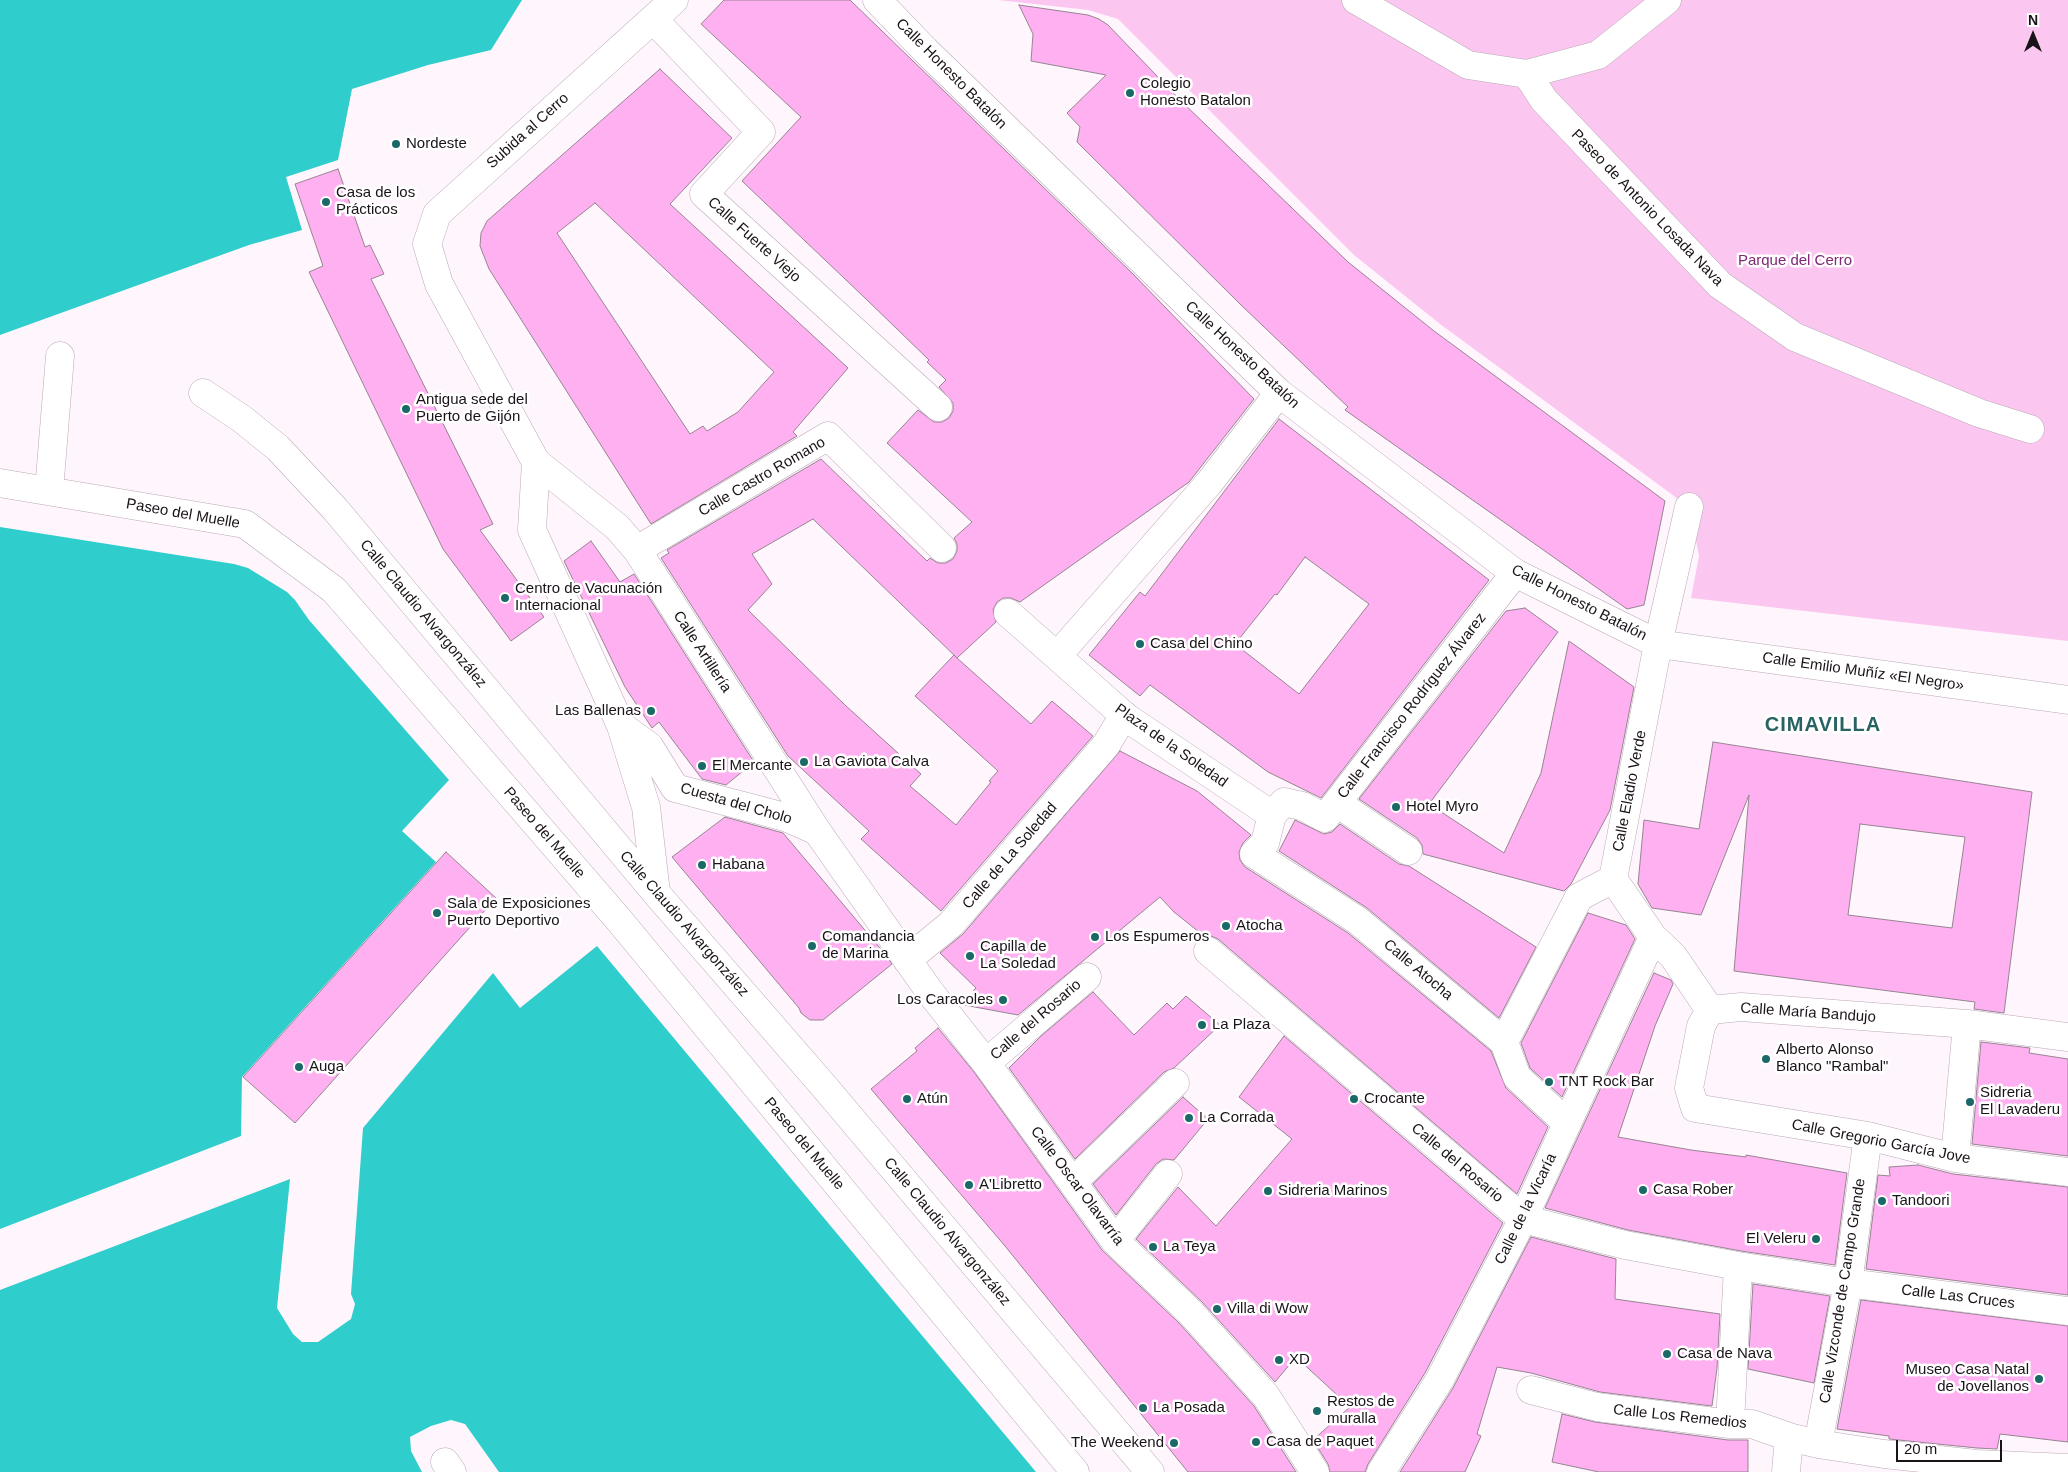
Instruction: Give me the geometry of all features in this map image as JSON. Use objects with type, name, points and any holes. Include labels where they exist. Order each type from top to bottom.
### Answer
[{"type":"street","name":"Subida al Cerro","points":[[439,284],[427,244],[437,214],[674,0]]},
{"type":"street","name":"Calle Honesto Batalón","points":[[877,0],[925,50],[1279,393],[1515,573],[1658,644]]},
{"type":"street","points":[[1356,0],[1468,65],[1527,74],[1598,55],[1667,0]]},
{"type":"street","name":"Calle Fuerte Viejo","points":[[653,19],[761,132],[704,194],[938,407]]},
{"type":"street","name":"Paseo de Antonio Losada Nava","points":[[1527,74],[1544,100],[1720,285],[1795,337],[1979,413],[2030,428]]},
{"type":"street","name":"Calle Artillería","points":[[439,284],[536,462],[617,527],[636,550],[817,831],[907,960]]},
{"type":"street","points":[[49,491],[60,356]]},
{"type":"street","name":"Calle Claudio Alvargonzález","points":[[204,393],[242,418],[278,448],[335,509],[656,893],[822,1084],[1150,1472]]},
{"type":"street","points":[[1057,656],[1209,483],[1279,393]]},
{"type":"street","name":"Calle Castro Romano","points":[[636,550],[828,436],[942,548]]},
{"type":"street","points":[[536,462],[532,530],[621,726],[646,807],[656,893]]},
{"type":"street","name":"Paseo del Muelle","points":[[0,483],[245,524],[334,590],[619,920],[1075,1472]]},
{"type":"street","name":"Calle Eladio Verde","points":[[1613,879],[1658,644],[1689,507]]},
{"type":"street","name":"Calle Francisco Rodríguez Álvarez","points":[[1272,815],[1284,802],[1302,806],[1325,818],[1515,573]]},
{"type":"street","name":"Plaza de la Soledad","points":[[1008,614],[1124,715],[1272,815]]},
{"type":"street","name":"Calle Emilio Muñíz «El Negro»","points":[[1658,644],[2068,700]]},
{"type":"street","name":"Calle de La Soledad","points":[[907,960],[950,924],[1106,745],[1124,715]]},
{"type":"street","name":"Cuesta del Cholo","points":[[621,726],[648,746],[675,788],[785,817],[817,831]]},
{"type":"street","points":[[1337,803],[1408,851]]},
{"type":"street","name":"Calle Atocha","points":[[1272,815],[1265,842],[1254,854],[1357,920],[1504,1042]]},
{"type":"street","points":[[1567,1123],[1517,1078],[1504,1042],[1579,897],[1613,879],[1653,937],[1673,956],[1710,1010]]},
{"type":"street","name":"Calle de la Vicaría","points":[[1381,1472],[1439,1381],[1523,1219],[1653,937]]},
{"type":"street","name":"Calle del Rosario","points":[[1208,951],[1523,1219],[1625,1245],[1738,1266],[1848,1283]]},
{"type":"street","name":"Calle Oscar Olavarría","points":[[907,960],[986,1063],[1116,1241],[1190,1312],[1266,1396],[1315,1472]]},
{"type":"street","name":"Calle del Rosario","points":[[986,1063],[1087,977]]},
{"type":"street","name":"Calle María Bandujo","points":[[1710,1010],[1741,1007],[1967,1024],[2068,1037]]},
{"type":"street","name":"Calle Gregorio García Jove","points":[[1710,1010],[1701,1026],[1689,1088],[1695,1108],[1868,1136],[1955,1158],[2068,1172]]},
{"type":"street","points":[[1955,1158],[1967,1024]]},
{"type":"street","points":[[1073,1182],[1175,1083]]},
{"type":"street","name":"Calle Vizconde de Campo Grande","points":[[1818,1444],[1848,1283],[1868,1136]]},
{"type":"street","points":[[1116,1241],[1168,1174]]},
{"type":"street","points":[[1730,1424],[1738,1266]]},
{"type":"street","name":"Calle Las Cruces","points":[[1848,1283],[2068,1311]]},
{"type":"street","name":"Calle Los Remedios","points":[[1530,1390],[1597,1407],[1730,1424],[1752,1424],[1789,1437],[1818,1444],[1884,1454],[1976,1464],[2068,1468]]},
{"type":"street","points":[[1786,1472],[1789,1437]]},
{"type":"green space","name":"Parque del Cerro","points":[[998,0],[2068,0],[2068,641],[1691,598],[1699,556],[1689,507],[1440,324],[1354,255],[1118,19],[1088,10]]},
{"type":"water","points":[[0,0],[522,0],[491,50],[428,65],[352,89],[338,160],[286,177],[302,230],[249,245],[0,335]]},
{"type":"water","points":[[0,527],[234,564],[248,568],[287,592],[295,600],[309,620],[449,780],[402,831],[436,862],[242,1077],[241,1136],[0,1229]]},
{"type":"water","points":[[597,946],[1036,1472],[499,1472],[465,1424],[451,1420],[431,1426],[410,1437],[411,1451],[422,1472],[0,1472],[0,1290],[290,1179],[277,1308],[293,1334],[302,1342],[318,1342],[351,1319],[355,1304],[351,1294],[363,1128],[493,973],[520,1008]]},
{"type":"building","points":[[724,0],[850,0],[1133,274],[1254,399],[1189,482],[1020,602],[1011,598],[1003,598],[997,602],[993,610],[996,622],[957,658],[1031,724],[1052,701],[1093,736],[941,911],[861,839],[869,831],[788,756],[661,558],[669,553],[667,550],[821,459],[927,561],[930,558],[938,563],[946,563],[953,559],[957,551],[957,544],[954,538],[972,522],[887,443],[918,410],[934,422],[942,422],[949,418],[953,411],[953,403],[939,387],[946,380],[927,362],[929,360],[742,181],[801,117],[701,24]],"holes":[[[813,519],[954,655],[915,696],[998,771],[956,825],[910,786],[921,774],[845,705],[748,610],[772,584],[752,554]]]},
{"type":"building","points":[[1019,5],[1088,15],[1108,25],[1181,101],[1348,262],[1434,331],[1665,501],[1644,605],[1627,609],[1345,410],[1348,407],[1241,305],[1077,142],[1080,127],[1067,113],[1106,75],[1031,61],[1033,34]]},
{"type":"building","points":[[660,69],[732,138],[670,204],[848,368],[793,432],[797,436],[651,524],[489,269],[480,246],[481,233],[487,221]],"holes":[[[595,203],[774,372],[738,412],[707,431],[703,426],[690,434],[557,233]]]},
{"type":"building","name":"Antigua sede del Puerto de Gijón","points":[[338,169],[365,247],[370,245],[384,274],[371,279],[493,524],[480,530],[544,617],[511,641],[443,549],[309,272],[323,266],[295,184]]},
{"type":"building","points":[[1279,419],[1489,580],[1321,798],[1268,772],[1150,685],[1140,696],[1089,655],[1140,592],[1145,596]],"holes":[[[1305,557],[1369,604],[1299,694],[1235,644],[1275,594],[1277,595]]]},
{"type":"building","points":[[591,541],[620,582],[634,574],[754,762],[726,785],[702,779],[659,722],[652,728],[625,687],[564,561]]},
{"type":"building","points":[[1525,608],[1558,632],[1429,804],[1504,853],[1541,773],[1569,641],[1634,687],[1610,810],[1571,884],[1564,891],[1423,854],[1422,845],[1417,838],[1359,799],[1506,611]]},
{"type":"building","points":[[1713,742],[2032,792],[2004,1013],[1974,1009],[1975,1002],[1734,971],[1749,795],[1701,915],[1652,908],[1638,884],[1644,820],[1699,829]],"holes":[[[1860,824],[1965,837],[1952,928],[1848,915]]]},
{"type":"building","points":[[1120,751],[1197,791],[1251,835],[1243,843],[1239,852],[1240,860],[1245,867],[1348,933],[1491,1051],[1506,1088],[1548,1127],[1517,1194],[1218,939],[1204,936],[1174,912],[1160,897],[1018,1015],[964,1005],[976,994],[973,991],[976,988],[940,953],[963,934]]},
{"type":"building","name":"Comandancia de Marina","points":[[725,817],[783,833],[892,964],[823,1020],[810,1020],[801,1013],[799,1008],[672,857]]},
{"type":"building","points":[[1295,820],[1324,834],[1332,832],[1340,824],[1399,864],[1409,866],[1536,947],[1499,1018],[1367,908],[1279,851]]},
{"type":"building","points":[[446,852],[496,898],[295,1123],[243,1077]]},
{"type":"building","points":[[1588,913],[1626,925],[1635,939],[1562,1097],[1530,1068],[1521,1043]]},
{"type":"building","points":[[1654,973],[1671,980],[1673,984],[1655,1026],[1618,1137],[1691,1150],[1746,1157],[1746,1155],[1847,1173],[1835,1265],[1741,1251],[1628,1230],[1545,1208]]},
{"type":"building","points":[[1093,992],[1134,1035],[1167,1003],[1173,1009],[1186,996],[1220,1025],[1174,1068],[1164,1072],[1075,1159],[1009,1068],[1041,1036]]},
{"type":"building","points":[[938,1028],[974,1072],[1102,1250],[1179,1323],[1254,1406],[1296,1472],[1188,1472],[1005,1246],[871,1089],[917,1051],[915,1048]]},
{"type":"building","points":[[1284,1036],[1503,1223],[1425,1373],[1368,1464],[1365,1472],[1330,1472],[1328,1464],[1313,1440],[1350,1407],[1296,1357],[1275,1382],[1202,1302],[1136,1239],[1178,1187],[1216,1226],[1292,1139],[1239,1097]]},
{"type":"building","points":[[1981,1042],[2030,1048],[2029,1053],[2068,1059],[2068,1156],[1972,1144]]},
{"type":"building","points":[[1183,1097],[1208,1119],[1174,1160],[1163,1159],[1156,1164],[1116,1215],[1093,1184]]},
{"type":"building","points":[[1918,1165],[1953,1174],[2068,1187],[2068,1295],[1866,1269],[1878,1175],[1890,1176],[1889,1167]]},
{"type":"building","points":[[1531,1237],[1616,1259],[1615,1299],[1720,1314],[1717,1368],[1712,1406],[1600,1392],[1531,1373],[1497,1367],[1477,1434],[1481,1436],[1465,1472],[1400,1472],[1453,1388]]},
{"type":"building","points":[[1753,1284],[1830,1296],[1814,1383],[1748,1369]]},
{"type":"building","points":[[1861,1300],[2068,1326],[2068,1442],[2000,1434],[1997,1449],[1977,1448],[1889,1439],[1889,1436],[1837,1429]]},
{"type":"building","points":[[1562,1414],[1595,1422],[1728,1440],[1748,1440],[1748,1472],[1599,1472],[1552,1462]]},
{"type":"place","name":"Colegio Honesto Batalon","points":[[1130,93]]},
{"type":"place","name":"Nordeste","points":[[396,144]]},
{"type":"place","name":"Casa de los Prácticos","points":[[326,202]]},
{"type":"place","name":"Antigua sede del Puerto de Gijón","points":[[406,409]]},
{"type":"place","name":"Centro de Vacunación Internacional","points":[[505,598]]},
{"type":"place","name":"Casa del Chino","points":[[1140,644]]},
{"type":"place","name":"Las Ballenas","points":[[651,711]]},
{"type":"place","name":"La Gaviota Calva","points":[[804,762]]},
{"type":"place","name":"El Mercante","points":[[702,766]]},
{"type":"place","name":"Hotel Myro","points":[[1396,807]]},
{"type":"place","name":"Habana","points":[[702,865]]},
{"type":"place","name":"Sala de Exposiciones Puerto Deportivo","points":[[437,913]]},
{"type":"place","name":"Atocha","points":[[1226,926]]},
{"type":"place","name":"Los Espumeros","points":[[1095,937]]},
{"type":"place","name":"Comandancia de Marina","points":[[812,946]]},
{"type":"place","name":"Capilla de La Soledad","points":[[970,956]]},
{"type":"place","name":"Los Caracoles","points":[[1003,1000]]},
{"type":"place","name":"La Plaza","points":[[1202,1025]]},
{"type":"place","name":"Alberto Alonso Blanco \"Rambal\"","points":[[1766,1059]]},
{"type":"place","name":"Auga","points":[[299,1067]]},
{"type":"place","name":"TNT Rock Bar","points":[[1549,1082]]},
{"type":"place","name":"Atún","points":[[907,1099]]},
{"type":"place","name":"Crocante","points":[[1354,1099]]},
{"type":"place","name":"Sidreria El Lavaderu","points":[[1970,1102]]},
{"type":"place","name":"La Corrada","points":[[1189,1118]]},
{"type":"place","name":"A'Libretto","points":[[969,1185]]},
{"type":"place","name":"Casa Rober","points":[[1643,1190]]},
{"type":"place","name":"Sidreria Marinos","points":[[1268,1191]]},
{"type":"place","name":"Tandoori","points":[[1882,1201]]},
{"type":"place","name":"El Veleru","points":[[1816,1239]]},
{"type":"place","name":"La Teya","points":[[1153,1247]]},
{"type":"place","name":"Villa di Wow","points":[[1217,1309]]},
{"type":"place","name":"Casa de Nava","points":[[1667,1354]]},
{"type":"place","name":"XD","points":[[1279,1360]]},
{"type":"place","name":"Museo Casa Natal de Jovellanos","points":[[2039,1379]]},
{"type":"place","name":"La Posada","points":[[1143,1408]]},
{"type":"place","name":"Restos de muralla","points":[[1317,1411]]},
{"type":"place","name":"Casa de Paquet","points":[[1256,1442]]},
{"type":"place","name":"The Weekend","points":[[1174,1443]]},
{"type":"district","name":"CIMAVILLA","points":[[1823,725]]}]
